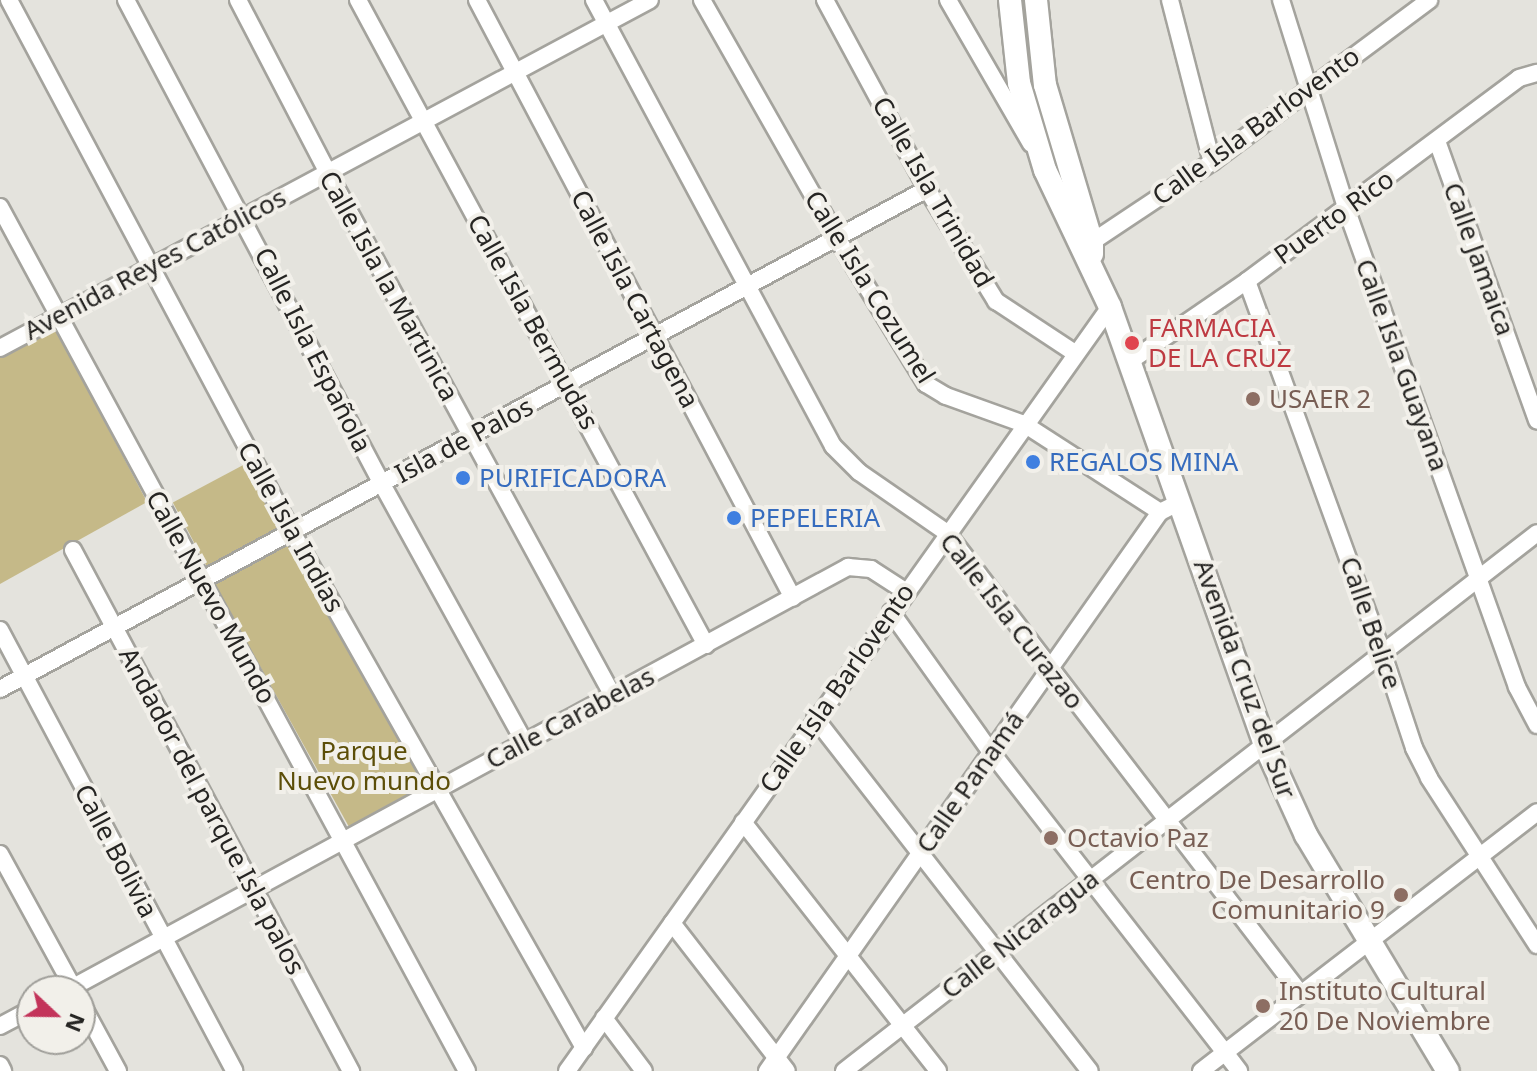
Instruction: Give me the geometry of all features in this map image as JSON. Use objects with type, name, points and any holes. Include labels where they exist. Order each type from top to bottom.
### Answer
[{"type":"main road","name":"Avenida Cruz del Sur","points":[[1010,0],[1019,83],[1045,170],[1089,252]]},
{"type":"main road","name":"Avenida Cruz del Sur","points":[[1036,0],[1045,85],[1089,252],[1129,362],[1170,507],[1298,820],[1448,1071]]},
{"type":"street","name":"Calle Isla Indias","points":[[9,0],[292,532],[436,789],[575,1060]]},
{"type":"street","name":"Calle Isla Española","points":[[126,0],[243,216],[382,484],[524,741]]},
{"type":"street","name":"Calle Isla la Martinica","points":[[238,0],[327,171],[613,696]]},
{"type":"street","name":"Calle Isla Bermudas","points":[[358,0],[706,645]]},
{"type":"street","name":"Calle Isla Cartagena","points":[[477,0],[793,598]]},
{"type":"street","name":"Calle Isla Curazao","points":[[594,0],[833,446],[859,472],[947,533],[1300,993]]},
{"type":"street","name":"Avenida Reyes Católicos","points":[[0,348],[650,0]]},
{"type":"street","name":"Calle Isla Cozumel","points":[[702,0],[837,238],[926,384],[946,396],[1024,424],[1170,507]]},
{"type":"street","name":"Calle Isla Trinidad","points":[[825,0],[927,189],[996,301],[1075,353]]},
{"type":"street","points":[[948,0],[1045,170]]},
{"type":"street","points":[[1170,0],[1212,162]]},
{"type":"street","name":"Calle Isla Guayana","points":[[1281,0],[1306,89],[1346,208],[1517,687],[1537,725]]},
{"type":"street","name":"Calle Isla Barlovento","points":[[1089,252],[1429,0]]},
{"type":"street","name":"Puerto Rico","points":[[1129,362],[1247,281],[1519,78],[1537,73]]},
{"type":"street","name":"Calle Jamaica","points":[[1437,141],[1537,421]]},
{"type":"street","name":"Isla de Palos","points":[[0,689],[927,189]]},
{"type":"street","name":"Calle Nuevo Mundo","points":[[0,207],[467,1071]]},
{"type":"street","name":"Calle Belice","points":[[1247,281],[1420,761],[1537,945]]},
{"type":"street","name":"Calle Isla Barlovento","points":[[575,1060],[905,591],[1110,307]]},
{"type":"street","name":"Calle Panamá","points":[[777,1067],[848,956],[991,752],[1170,507]]},
{"type":"street","name":"Calle Nicaragua","points":[[844,1071],[1537,533]]},
{"type":"street","name":"Andador del parque Isla palos","points":[[73,550],[351,1071]]},
{"type":"street","name":"Calle Carabelas","points":[[96,979],[163,938],[848,567],[871,569],[905,591]]},
{"type":"street","points":[[891,612],[991,752],[1239,1071]]},
{"type":"street","name":"Calle Bolivia","points":[[0,630],[234,1071]]},
{"type":"street","points":[[815,718],[1090,1071]]},
{"type":"street","points":[[1201,1071],[1537,812]]},
{"type":"street","points":[[743,822],[938,1071]]},
{"type":"street","points":[[0,854],[64,975]]},
{"type":"street","points":[[672,923],[777,1067]]},
{"type":"street","points":[[604,1018],[644,1071]]},
{"type":"street","points":[[96,1032],[118,1071]]},
{"type":"street","points":[[553,1071],[575,1060]]},
{"type":"street","points":[[0,1065],[3,1071]]},
{"type":"green space","points":[[55,327],[147,502],[0,584],[0,356]]},
{"type":"green space","points":[[247,463],[282,528],[208,568],[173,502]]},
{"type":"green space","name":"Parque Nuevo mundo","points":[[290,543],[425,787],[350,829],[215,585]]},
{"type":"place","name":"FARMACIA DE LA CRUZ","points":[[1132,343]]},
{"type":"place","name":"USAER 2","points":[[1253,399]]},
{"type":"place","name":"REGALOS MINA","points":[[1033,462]]},
{"type":"place","name":"PURIFICADORA","points":[[463,478]]},
{"type":"place","name":"PEPELERIA","points":[[734,518]]},
{"type":"place","name":"Octavio Paz","points":[[1051,838]]},
{"type":"place","name":"Centro De Desarrollo Comunitario 9","points":[[1401,895]]},
{"type":"place","name":"Instituto Cultural 20 De Noviembre","points":[[1263,1006]]}]
